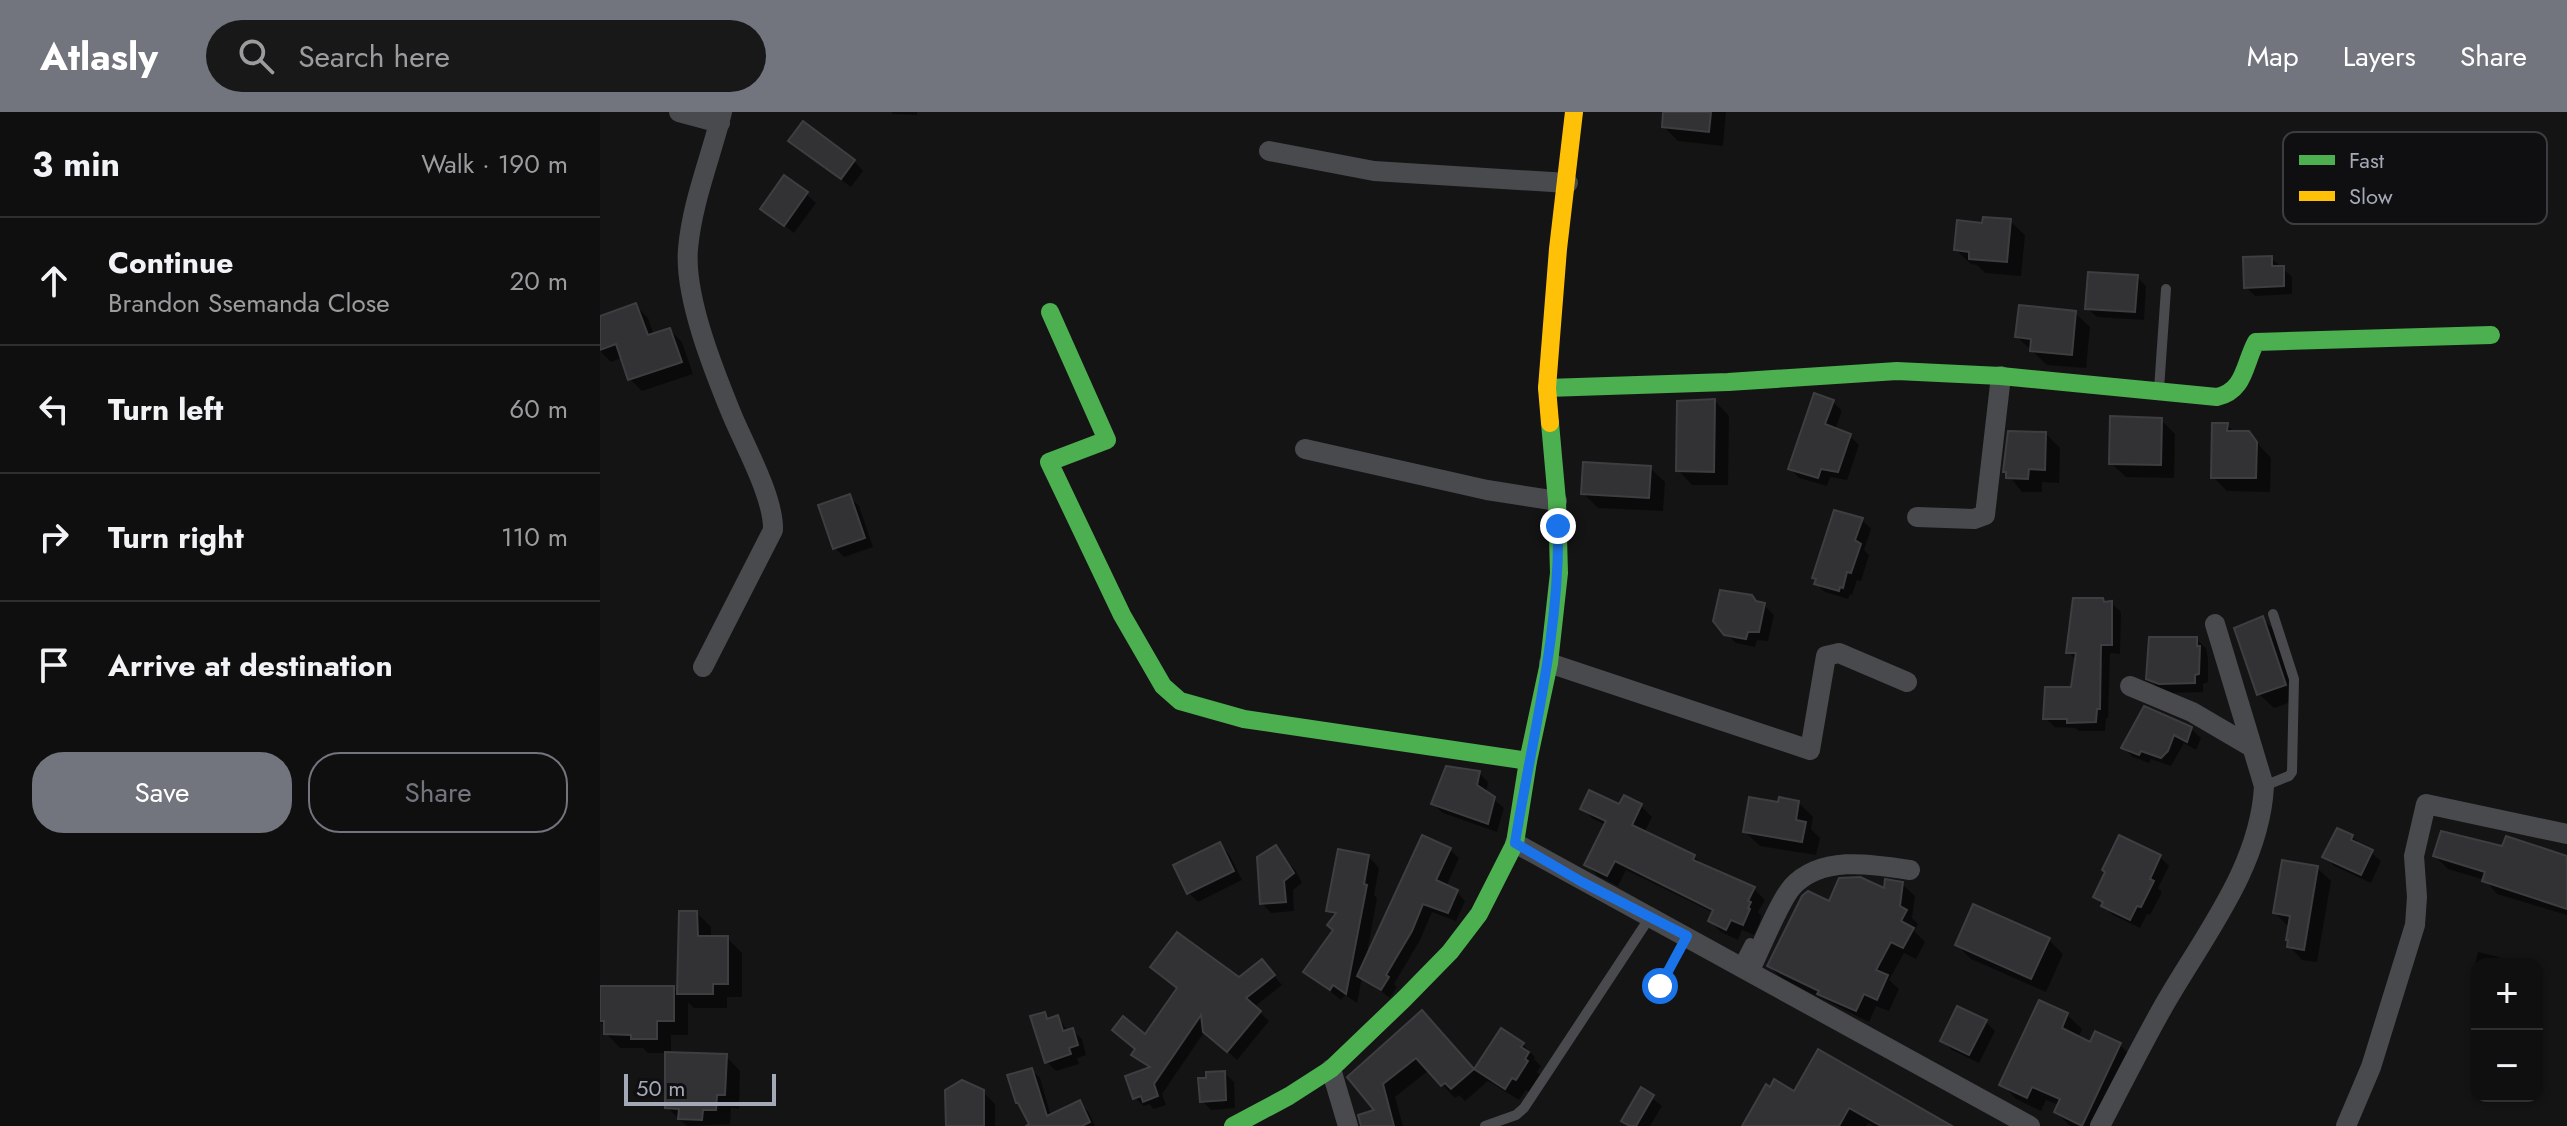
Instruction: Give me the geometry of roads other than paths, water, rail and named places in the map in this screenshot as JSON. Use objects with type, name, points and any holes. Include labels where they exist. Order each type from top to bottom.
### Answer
[{"type":"street","points":[[679,112],[721,117],[701,181],[688,250],[690,280],[695,309],[726,400],[773,518],[773,530],[703,667]]},
{"type":"street","points":[[1233,1126],[1331,1069],[1450,952],[1479,914],[1515,843],[1528,761],[1549,663],[1559,573],[1557,501],[1547,388],[1558,249],[1574,112]]},
{"type":"street","points":[[1269,151],[1374,171],[1568,183]]},
{"type":"street","points":[[1050,312],[1107,440],[1049,462],[1122,615],[1163,686],[1171,694],[1180,701],[1244,719],[1528,761]]},
{"type":"street","points":[[1547,388],[1728,382],[1897,371],[2001,376],[2227,396],[2243,379],[2256,342],[2491,335]]},
{"type":"street","points":[[1917,517],[1974,519],[1985,515],[2001,376]]},
{"type":"street","points":[[1305,449],[1487,490],[1557,501]]},
{"type":"street","points":[[2100,1126],[2161,1010],[2234,886],[2255,840],[2263,811],[2264,786],[2215,624]]},
{"type":"street","points":[[1549,663],[1810,750],[1826,656],[1839,653],[1907,682]]},
{"type":"street","points":[[2130,686],[2192,712],[2250,746]]},
{"type":"street","points":[[2346,1126],[2371,1067],[2415,925],[2417,897],[2414,856],[2426,804],[2567,834]]},
{"type":"street","points":[[1515,843],[1745,967],[2024,1125]]},
{"type":"street","points":[[1745,967],[1791,888],[1805,876],[1834,865],[1910,870]]},
{"type":"street","points":[[1331,1069],[1348,1126]]},
{"type":"lane","points":[[2159,391],[2166,289]]},
{"type":"lane","points":[[2264,786],[2292,772],[2294,679],[2273,614]]},
{"type":"lane","points":[[1485,1126],[1516,1115],[1524,1108],[1650,917]]},
{"type":"lane","points":[[1745,967],[1750,943]]}]
